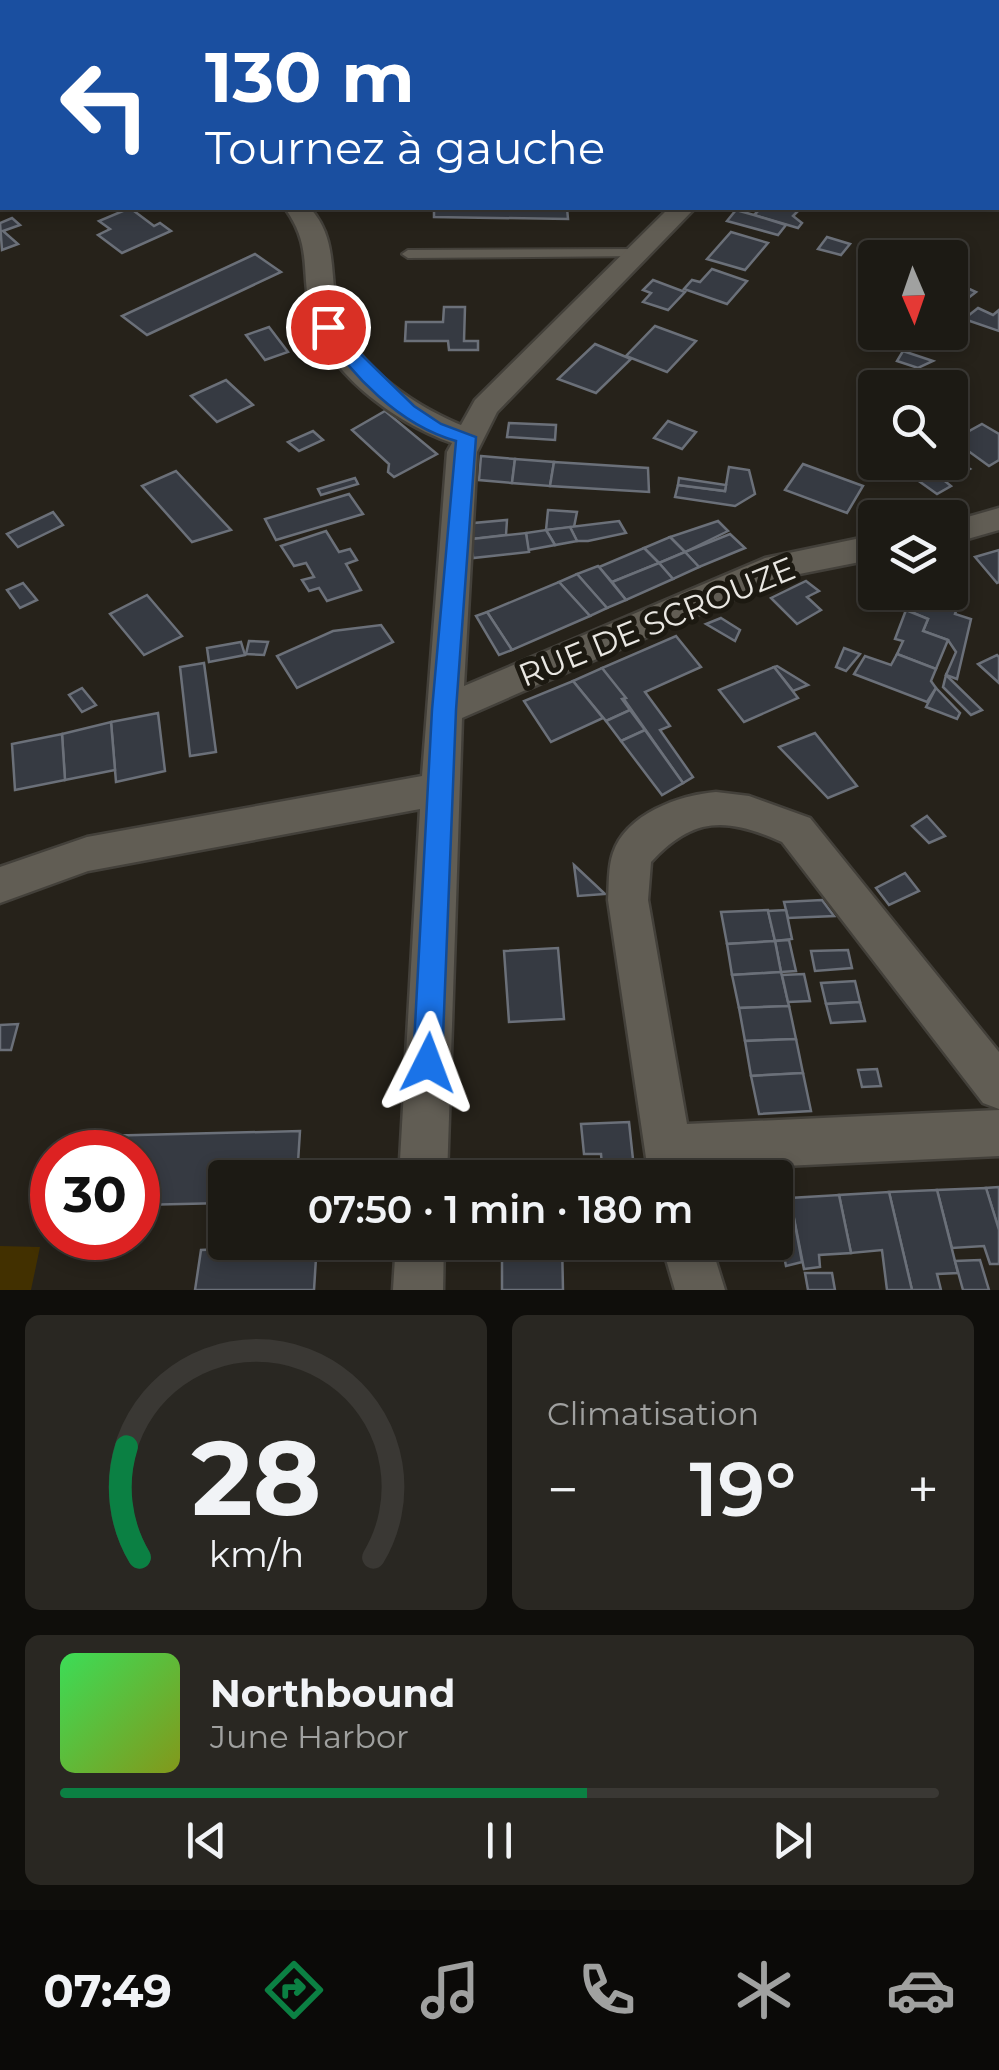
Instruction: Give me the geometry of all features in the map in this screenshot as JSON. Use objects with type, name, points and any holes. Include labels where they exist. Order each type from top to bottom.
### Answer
[{"type":"street","points":[[300,210],[315,229],[321,247],[324,313],[337,343],[419,420],[466,437]]},
{"type":"street","points":[[424,1160],[444,710],[466,437],[484,408],[681,210]]},
{"type":"street","points":[[968,527],[999,519]]},
{"type":"street","name":"RUE DE SCROUZE","points":[[444,710],[776,566],[858,550]]},
{"type":"street","points":[[0,885],[88,854],[440,789]]},
{"type":"street","points":[[671,1160],[628,900],[632,855],[667,822],[712,808],[753,810],[796,830],[999,1087]]},
{"type":"street","points":[[704,1160],[999,1133]]},
{"type":"street","points":[[418,1290],[419,1260]]},
{"type":"street","points":[[691,1260],[700,1290]]},
{"type":"lane","points":[[408,254],[638,254]]},
{"type":"shaded area","points":[[0,1246],[30,1247],[30,1260],[37,1260],[31,1290],[0,1290]]},
{"type":"building","points":[[133,210],[154,226],[160,223],[171,231],[122,253],[98,235],[110,229],[99,221]]},
{"type":"building","points":[[434,210],[567,210],[568,219],[434,217]]},
{"type":"building","points":[[736,210],[786,225],[778,235],[727,221]]},
{"type":"building","points":[[759,210],[799,210],[793,216],[802,223],[798,228],[754,215]]},
{"type":"building","points":[[12,218],[20,225],[3,231],[18,244],[2,250],[0,223]]},
{"type":"building","points":[[731,232],[768,243],[745,270],[707,259]]},
{"type":"building","points":[[827,237],[850,244],[841,255],[818,249]]},
{"type":"building","points":[[255,254],[281,272],[147,335],[122,316]]},
{"type":"building","points":[[712,269],[747,281],[727,304],[684,289],[692,280],[700,282]]},
{"type":"building","points":[[653,280],[685,292],[668,310],[643,302],[651,293],[643,290]]},
{"type":"building","points":[[444,307],[465,307],[464,341],[478,341],[478,350],[449,350],[448,341],[405,341],[406,322],[443,322]]},
{"type":"building","points":[[978,308],[993,315],[999,310],[999,331],[968,320]]},
{"type":"building","points":[[655,326],[696,341],[667,372],[626,356]]},
{"type":"building","points":[[269,327],[288,352],[265,360],[246,335]]},
{"type":"building","points":[[595,344],[631,359],[596,393],[558,379]]},
{"type":"building","points":[[903,351],[933,361],[918,368],[897,361]]},
{"type":"building","points":[[226,380],[253,405],[217,422],[191,396]]},
{"type":"building","points":[[385,411],[437,454],[394,477],[388,472],[389,464],[352,430]]},
{"type":"building","points":[[668,421],[696,432],[682,449],[654,438]]},
{"type":"building","points":[[509,423],[556,425],[555,440],[507,437]]},
{"type":"building","points":[[982,424],[999,434],[999,460],[989,466],[968,451],[968,432]]},
{"type":"building","points":[[313,431],[323,440],[299,451],[288,442]]},
{"type":"building","points":[[481,456],[515,459],[512,483],[479,480]]},
{"type":"building","points":[[515,459],[554,462],[550,486],[512,483]]},
{"type":"building","points":[[554,462],[648,468],[649,492],[550,486]]},
{"type":"building","points":[[803,464],[863,486],[847,513],[785,490]]},
{"type":"building","points":[[729,467],[749,470],[755,494],[735,506],[675,497],[678,485],[725,491]]},
{"type":"building","points":[[176,471],[231,530],[192,542],[142,486]]},
{"type":"building","points":[[355,478],[358,484],[321,495],[318,489]]},
{"type":"building","points":[[679,478],[726,485],[725,491],[678,485]]},
{"type":"building","points":[[917,480],[950,480],[946,482],[951,486],[937,494]]},
{"type":"building","points":[[349,494],[363,514],[276,540],[265,519]]},
{"type":"building","points":[[548,510],[577,512],[574,527],[546,530]]},
{"type":"building","points":[[53,512],[63,525],[18,547],[7,534]]},
{"type":"building","points":[[507,520],[506,535],[472,539],[474,523]]},
{"type":"building","points":[[619,521],[626,533],[588,541],[577,541],[570,527]]},
{"type":"building","points":[[718,521],[728,531],[685,552],[670,537]]},
{"type":"building","points":[[570,527],[577,541],[555,545],[546,530]]},
{"type":"building","points":[[546,530],[555,545],[528,550],[526,533]]},
{"type":"building","points":[[326,531],[339,552],[350,549],[357,560],[346,564],[361,590],[327,601],[319,588],[309,591],[302,580],[314,577],[306,563],[294,566],[281,546]]},
{"type":"building","points":[[526,533],[529,552],[473,558],[472,539]]},
{"type":"building","points":[[730,534],[745,548],[699,567],[685,552]]},
{"type":"building","points":[[670,537],[685,552],[659,563],[644,548]]},
{"type":"building","points":[[644,548],[659,563],[612,582],[599,567]]},
{"type":"building","points":[[999,550],[999,582],[997,583],[975,557]]},
{"type":"building","points":[[685,552],[699,567],[673,579],[659,563]]},
{"type":"building","points":[[659,563],[673,579],[626,600],[612,582]]},
{"type":"building","points":[[598,566],[626,600],[607,608],[577,574]]},
{"type":"building","points":[[577,574],[607,608],[590,616],[559,582]]},
{"type":"building","points":[[806,581],[819,591],[807,597],[821,610],[797,624],[771,598]]},
{"type":"building","points":[[559,582],[590,616],[512,650],[487,612]]},
{"type":"building","points":[[23,583],[37,600],[20,608],[7,590]]},
{"type":"building","points":[[147,595],[182,636],[144,655],[110,614]]},
{"type":"building","points":[[906,610],[956,610],[955,614],[971,619],[957,679],[946,675],[956,652],[948,640],[923,631],[928,619]]},
{"type":"building","points":[[906,610],[928,619],[923,631],[948,640],[936,669],[897,654],[903,641],[895,639]]},
{"type":"building","points":[[487,612],[512,650],[499,655],[476,616]]},
{"type":"building","points":[[721,618],[740,630],[735,641],[706,624]]},
{"type":"building","points":[[381,625],[393,642],[297,688],[277,656],[333,631]]},
{"type":"building","points":[[676,636],[701,667],[645,692],[670,726],[660,730],[693,777],[683,783],[602,668]]},
{"type":"building","points":[[249,641],[268,642],[264,655],[246,654]]},
{"type":"building","points":[[241,642],[245,655],[209,662],[207,648]]},
{"type":"building","points":[[844,648],[860,654],[846,671],[836,667]]},
{"type":"building","points":[[897,654],[936,669],[931,681],[936,688],[927,702],[854,674],[865,656],[891,665]]},
{"type":"building","points":[[999,657],[999,683],[978,664]]},
{"type":"building","points":[[204,663],[216,752],[190,756],[180,667]]},
{"type":"building","points":[[774,667],[808,685],[793,691]]},
{"type":"building","points":[[774,667],[798,698],[744,722],[719,690]]},
{"type":"building","points":[[602,668],[626,698],[622,699],[630,710],[606,721],[573,681]]},
{"type":"building","points":[[946,675],[982,710],[971,715],[943,687]]},
{"type":"building","points":[[573,681],[603,718],[551,742],[524,701]]},
{"type":"building","points":[[82,688],[96,705],[82,712],[69,695]]},
{"type":"building","points":[[936,688],[960,713],[957,719],[926,707]]},
{"type":"building","points":[[630,710],[645,730],[621,741],[606,721]]},
{"type":"building","points":[[158,713],[165,771],[116,782],[111,722]]},
{"type":"building","points":[[111,722],[115,770],[65,780],[62,734]]},
{"type":"building","points":[[645,730],[683,783],[662,795],[621,741]]},
{"type":"building","points":[[815,733],[857,786],[828,798],[779,747]]},
{"type":"building","points":[[62,734],[65,780],[15,790],[12,744]]},
{"type":"building","points":[[927,816],[945,836],[929,843],[912,826]]},
{"type":"building","points":[[574,865],[605,894],[578,896]]},
{"type":"building","points":[[905,873],[919,891],[889,905],[876,888]]},
{"type":"building","points":[[822,900],[834,916],[788,918],[784,902]]},
{"type":"building","points":[[768,910],[775,941],[727,944],[721,912]]},
{"type":"building","points":[[786,910],[792,939],[775,941],[768,911]]},
{"type":"building","points":[[789,940],[796,971],[781,972],[775,941]]},
{"type":"building","points":[[775,941],[781,972],[732,975],[727,944]]},
{"type":"building","points":[[558,948],[564,1019],[509,1022],[504,951]]},
{"type":"building","points":[[848,950],[852,968],[815,971],[811,951]]},
{"type":"building","points":[[781,972],[789,1006],[739,1008],[732,975]]},
{"type":"building","points":[[804,974],[810,1001],[788,1002],[782,975]]},
{"type":"building","points":[[855,981],[860,1002],[826,1004],[821,983]]},
{"type":"building","points":[[860,1002],[865,1021],[831,1023],[826,1004]]},
{"type":"building","points":[[789,1006],[796,1039],[745,1041],[739,1008]]},
{"type":"building","points":[[18,1024],[11,1050],[0,1050],[0,1025]]},
{"type":"building","points":[[796,1039],[803,1073],[751,1076],[745,1041]]},
{"type":"building","points":[[877,1069],[881,1086],[862,1087],[858,1070]]},
{"type":"building","points":[[803,1073],[811,1111],[759,1114],[751,1076]]},
{"type":"building","points":[[629,1122],[633,1160],[602,1160],[601,1154],[584,1154],[581,1124]]},
{"type":"building","points":[[300,1131],[298,1160],[208,1160],[208,1203],[160,1204],[160,1134]]},
{"type":"building","points":[[999,1187],[999,1230],[986,1188]]},
{"type":"building","points":[[986,1188],[999,1230],[999,1264],[990,1264],[984,1246],[952,1248],[937,1190]]},
{"type":"building","points":[[937,1190],[958,1273],[937,1274],[941,1290],[912,1290],[889,1192]]},
{"type":"building","points":[[889,1192],[912,1290],[887,1290],[882,1250],[851,1253],[839,1195]]},
{"type":"building","points":[[839,1195],[851,1253],[819,1255],[820,1267],[804,1269],[793,1198]]},
{"type":"building","points":[[793,1214],[802,1262],[786,1266],[785,1260],[793,1260]]},
{"type":"building","points":[[201,1250],[208,1250],[208,1260],[316,1260],[314,1290],[195,1290]]},
{"type":"building","points":[[502,1260],[562,1260],[563,1290],[502,1290]]},
{"type":"building","points":[[980,1260],[989,1290],[963,1290],[955,1261]]},
{"type":"building","points":[[805,1273],[832,1273],[835,1290],[808,1290]]},
{"type":"route","points":[[328,327],[346,353],[419,420],[434,429],[466,437],[444,710],[428,1063]]}]
